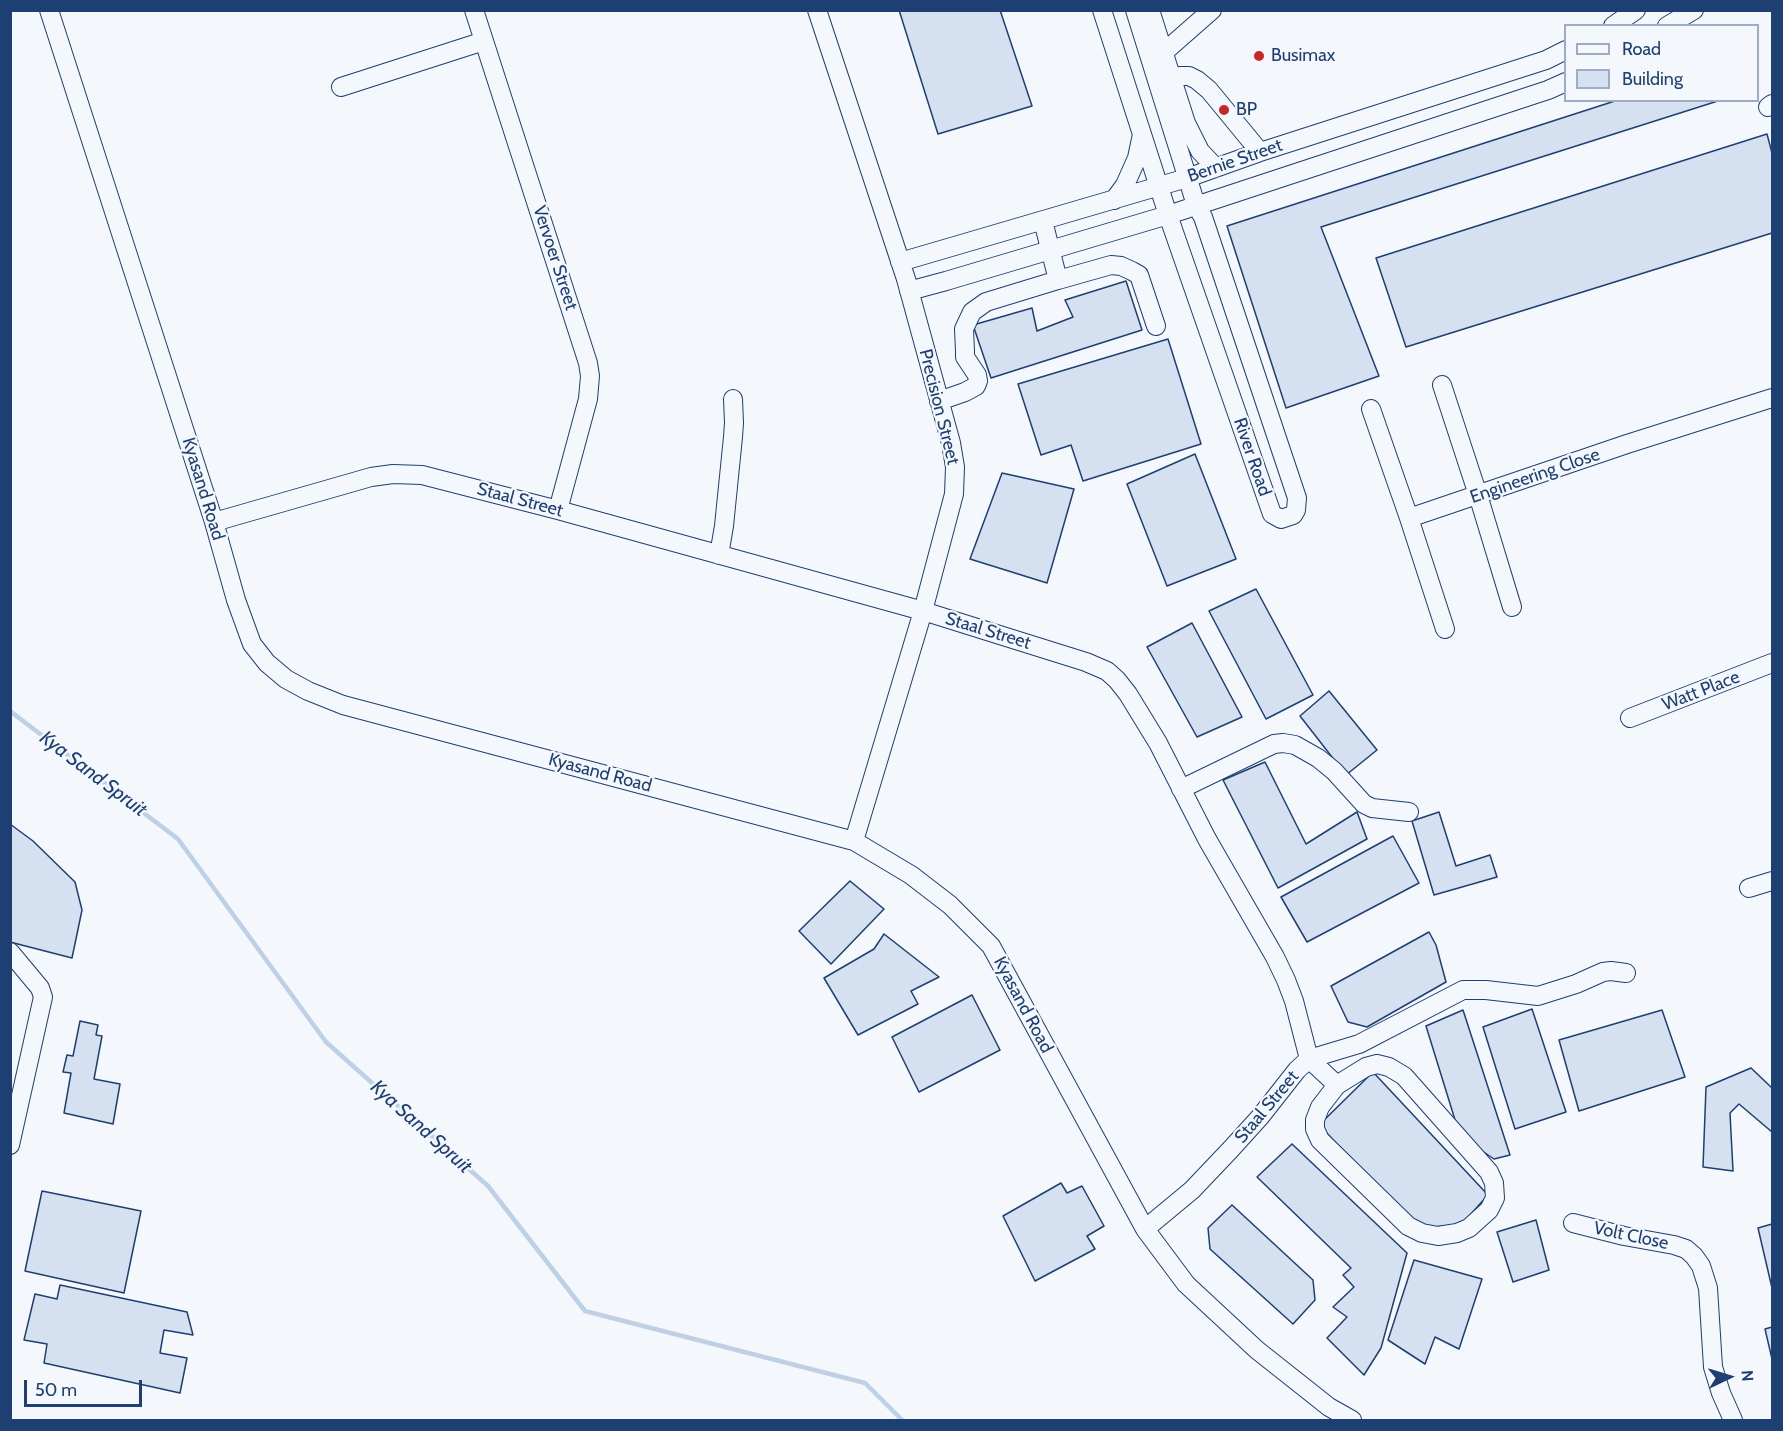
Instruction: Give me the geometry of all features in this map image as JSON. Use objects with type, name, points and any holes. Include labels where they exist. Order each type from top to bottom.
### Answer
[{"type":"street","name":"Kyasand Road","points":[[49,10],[214,522],[236,600],[252,644],[267,663],[286,680],[308,692],[343,705],[854,841],[911,875],[950,905],[991,946],[1145,1229],[1186,1284],[1257,1350],[1329,1407],[1352,1420]]},
{"type":"street","name":"Vervoer Street","points":[[474,10],[588,363],[590,376],[588,399],[558,510]]},
{"type":"street","name":"Precision Street","points":[[818,10],[909,291],[951,443],[955,467],[954,494],[923,611],[854,841]]},
{"type":"street","name":"River Road","points":[[1102,10],[1168,215],[1272,514],[1281,519],[1293,515],[1297,498],[1203,217],[1196,205],[1187,178],[1135,10]]},
{"type":"street","points":[[1150,10],[1192,137],[1200,151],[1216,168]]},
{"type":"street","points":[[1163,53],[1212,10]]},
{"type":"street","points":[[1615,24],[1636,10]]},
{"type":"street","points":[[1670,24],[1694,10]]},
{"type":"street","points":[[341,87],[484,41]]},
{"type":"street","name":"Bernie Street","points":[[900,262],[1187,178],[1260,152],[1546,60],[1564,51]]},
{"type":"street","points":[[1172,80],[1180,76],[1189,76],[1197,80],[1209,90],[1260,152]]},
{"type":"street","name":"Bernie Street","points":[[909,291],[1168,215],[1564,83]]},
{"type":"street","points":[[1114,200],[1125,185],[1137,158],[1142,133]]},
{"type":"street","points":[[1043,221],[1058,280]]},
{"type":"street","points":[[939,401],[976,386],[978,381],[976,375],[965,357],[964,329],[972,312],[986,302],[1111,265],[1121,266],[1139,275],[1156,326]]},
{"type":"street","points":[[1442,385],[1512,608]]},
{"type":"street","name":"Engineering Close","points":[[1409,518],[1627,444],[1773,398]]},
{"type":"street","points":[[719,555],[735,423],[733,399]]},
{"type":"street","points":[[1371,409],[1445,629]]},
{"type":"street","name":"Staal Street","points":[[214,522],[345,483],[393,474],[422,474],[923,611],[1086,662],[1107,671],[1117,680],[1158,743],[1206,838],[1275,957],[1286,980],[1309,1059],[1297,1070],[1231,1149],[1191,1190],[1145,1229]]},
{"type":"street","name":"Watt Place","points":[[1630,718],[1773,663]]},
{"type":"street","points":[[1181,789],[1274,744],[1283,743],[1295,746],[1318,758],[1334,771],[1364,804],[1372,808],[1409,812]]},
{"type":"street","points":[[1749,888],[1773,881]]},
{"type":"street","points":[[10,952],[40,988],[43,997],[10,1145]]},
{"type":"street","points":[[1309,1059],[1359,1044],[1463,990],[1486,990],[1538,996],[1576,984],[1603,972],[1626,973]]},
{"type":"street","points":[[1309,1059],[1337,1084]]},
{"type":"street","points":[[1377,1064],[1389,1067],[1404,1076],[1489,1172],[1494,1183],[1496,1198],[1489,1210],[1469,1228],[1457,1233],[1438,1236],[1422,1233],[1408,1226],[1320,1140],[1315,1130],[1315,1120],[1320,1107],[1337,1084],[1366,1067],[1377,1064]]},
{"type":"street","name":"Volt Close","points":[[1573,1223],[1624,1236],[1674,1245],[1686,1249],[1694,1256],[1706,1277],[1713,1367],[1733,1420]]},
{"type":"building","points":[[899,10],[1000,10],[1032,106],[938,134]]},
{"type":"building","points":[[1612,102],[1715,102],[1321,227],[1379,376],[1286,408],[1227,226]]},
{"type":"building","points":[[1767,134],[1772,153],[1772,233],[1406,347],[1376,258]]},
{"type":"building","points":[[1126,281],[1142,330],[991,378],[973,325],[1032,308],[1037,331],[1073,317],[1065,300]]},
{"type":"building","points":[[1168,339],[1201,444],[1083,481],[1071,445],[1041,455],[1018,384]]},
{"type":"building","points":[[1195,454],[1236,559],[1167,586],[1127,484]]},
{"type":"building","points":[[1002,473],[1074,489],[1047,583],[970,559]]},
{"type":"building","points":[[1256,589],[1313,695],[1266,719],[1209,611]]},
{"type":"building","points":[[1192,623],[1242,717],[1197,737],[1147,647]]},
{"type":"building","points":[[1329,691],[1377,750],[1346,775],[1300,716]]},
{"type":"building","points":[[1265,762],[1306,844],[1357,812],[1367,839],[1278,888],[1223,780]]},
{"type":"building","points":[[1439,812],[1456,866],[1490,855],[1497,877],[1434,895],[1412,821]]},
{"type":"building","points":[[10,824],[33,841],[75,882],[82,910],[72,958],[10,942]]},
{"type":"building","points":[[1393,836],[1419,883],[1307,942],[1281,897]]},
{"type":"building","points":[[850,881],[884,909],[831,964],[799,931]]},
{"type":"building","points":[[1429,932],[1436,945],[1446,982],[1367,1027],[1348,1022],[1331,986]]},
{"type":"building","points":[[884,934],[939,977],[911,991],[918,1004],[858,1035],[824,978],[874,949]]},
{"type":"building","points":[[972,995],[1000,1050],[919,1092],[892,1037]]},
{"type":"building","points":[[1532,1009],[1566,1112],[1515,1129],[1483,1027]]},
{"type":"building","points":[[1463,1010],[1510,1155],[1494,1159],[1460,1136],[1426,1026]]},
{"type":"building","points":[[1662,1010],[1685,1077],[1579,1111],[1559,1040]]},
{"type":"building","points":[[80,1021],[98,1025],[96,1035],[102,1036],[94,1079],[120,1084],[113,1124],[64,1113],[71,1073],[63,1072],[67,1055],[73,1056]]},
{"type":"building","points":[[1751,1068],[1772,1088],[1772,1132],[1739,1104],[1730,1113],[1733,1171],[1703,1167],[1706,1087]]},
{"type":"building","points":[[1373,1072],[1488,1195],[1461,1225],[1418,1228],[1319,1125]]},
{"type":"building","points":[[1292,1144],[1407,1253],[1381,1348],[1364,1375],[1327,1338],[1347,1317],[1333,1307],[1354,1287],[1343,1275],[1351,1268],[1257,1177]]},
{"type":"building","points":[[1061,1183],[1067,1193],[1082,1186],[1104,1226],[1087,1236],[1095,1249],[1035,1281],[1003,1216]]},
{"type":"building","points":[[42,1191],[141,1211],[124,1293],[25,1271]]},
{"type":"building","points":[[1232,1205],[1313,1280],[1315,1300],[1293,1324],[1210,1249],[1208,1228]]},
{"type":"building","points":[[1536,1220],[1549,1270],[1513,1282],[1497,1232]]},
{"type":"building","points":[[1772,1224],[1772,1288],[1758,1228]]},
{"type":"building","points":[[1414,1260],[1482,1279],[1459,1349],[1435,1337],[1425,1364],[1388,1340]]},
{"type":"building","points":[[60,1285],[187,1312],[193,1335],[164,1330],[160,1353],[187,1358],[180,1393],[44,1363],[47,1344],[24,1340],[35,1294],[57,1299]]},
{"type":"building","points":[[1772,1327],[1772,1359],[1765,1329]]},
{"type":"waterway","name":"Kya Sand Spruit","points":[[10,711],[178,839],[326,1042],[488,1186],[585,1311],[865,1383],[902,1420]]},
{"type":"place","name":"Busimax","points":[[1259,56]]},
{"type":"place","name":"BP","points":[[1224,110]]}]
